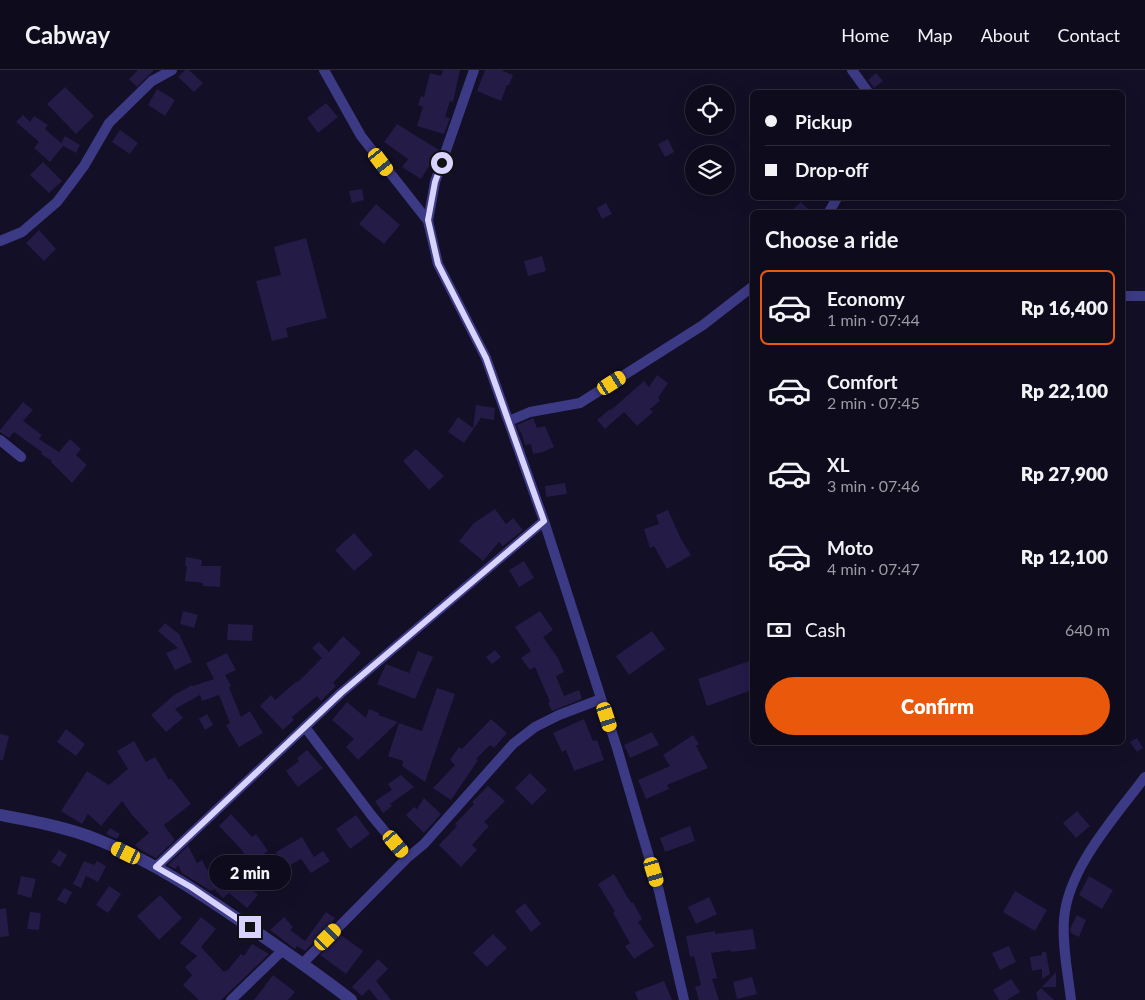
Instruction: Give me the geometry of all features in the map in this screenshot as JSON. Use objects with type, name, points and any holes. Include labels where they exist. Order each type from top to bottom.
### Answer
[{"type":"street","points":[[0,241],[22,232],[57,202],[84,166],[109,123],[152,81],[172,70]]},
{"type":"street","points":[[324,70],[361,136],[428,220]]},
{"type":"street","points":[[474,70],[435,182],[428,220],[438,264],[486,358],[544,521],[659,890],[684,1000]]},
{"type":"street","points":[[852,70],[867,90]]},
{"type":"street","points":[[509,420],[530,412],[580,403],[703,325],[750,290]]},
{"type":"street","points":[[1125,296],[1145,296]]},
{"type":"street","points":[[0,440],[21,457]]},
{"type":"street","points":[[156,867],[341,693],[544,521]]},
{"type":"street","points":[[302,964],[407,858],[424,844],[513,744],[535,727],[559,715],[601,699]]},
{"type":"street","points":[[305,727],[372,816],[407,858]]},
{"type":"street","points":[[1071,1000],[1064,940],[1064,919],[1074,878],[1145,777]]},
{"type":"street","points":[[0,815],[53,826],[96,839],[156,867],[191,887],[283,950],[351,1000]]},
{"type":"street","points":[[231,1000],[283,950]]},
{"type":"building","points":[[138,70],[154,70],[137,87],[129,79]]},
{"type":"building","points":[[185,70],[189,70],[203,83],[194,92],[178,77]]},
{"type":"building","points":[[443,70],[460,70],[453,102],[450,101],[445,117],[450,118],[444,134],[417,126],[423,107],[418,105],[421,96],[424,97],[430,73],[441,76]]},
{"type":"building","points":[[485,70],[501,70],[513,75],[501,101],[477,91]]},
{"type":"building","points":[[876,73],[883,81],[874,88],[868,80]]},
{"type":"building","points":[[65,87],[94,116],[76,134],[47,104]]},
{"type":"building","points":[[157,89],[175,100],[165,116],[148,105]]},
{"type":"building","points":[[326,103],[338,117],[318,133],[307,118]]},
{"type":"building","points":[[23,115],[30,122],[34,116],[48,125],[45,129],[61,143],[65,136],[80,145],[76,153],[63,146],[50,162],[34,148],[39,142],[16,122]]},
{"type":"building","points":[[397,124],[439,150],[421,179],[402,167],[408,159],[384,142]]},
{"type":"building","points":[[120,130],[138,143],[130,154],[112,142]]},
{"type":"building","points":[[668,139],[674,152],[665,157],[658,144]]},
{"type":"building","points":[[43,162],[62,181],[49,193],[30,175]]},
{"type":"building","points":[[362,189],[364,200],[352,203],[349,191]]},
{"type":"building","points":[[801,202],[809,210],[792,210]]},
{"type":"building","points":[[606,203],[612,214],[602,219],[597,208]]},
{"type":"building","points":[[376,204],[400,225],[384,244],[359,224]]},
{"type":"building","points":[[39,230],[56,249],[44,261],[26,243]]},
{"type":"building","points":[[306,238],[327,318],[286,328],[288,337],[272,341],[256,281],[281,275],[274,247]]},
{"type":"building","points":[[542,256],[546,271],[528,276],[524,261]]},
{"type":"building","points":[[657,375],[668,383],[658,398],[660,401],[650,409],[653,412],[637,426],[624,412],[605,429],[597,420],[644,381],[649,387]]},
{"type":"building","points":[[23,402],[33,410],[23,421],[42,435],[39,439],[59,452],[70,439],[81,449],[76,455],[87,465],[72,483],[52,461],[41,454],[42,452],[14,432],[9,438],[0,432]]},
{"type":"building","points":[[476,405],[495,408],[494,420],[481,418],[464,443],[448,432],[458,417],[473,428]]},
{"type":"building","points":[[533,418],[537,428],[545,426],[554,447],[533,454],[531,444],[525,445],[517,425]]},
{"type":"building","points":[[416,449],[444,476],[429,490],[403,461]]},
{"type":"building","points":[[565,483],[567,494],[546,497],[545,486]]},
{"type":"building","points":[[495,509],[506,524],[513,518],[523,530],[503,546],[499,542],[483,561],[459,541],[474,523]]},
{"type":"building","points":[[668,510],[681,539],[691,555],[667,569],[654,546],[650,548],[644,529],[659,524],[656,515]]},
{"type":"building","points":[[354,533],[373,555],[354,571],[335,550]]},
{"type":"building","points":[[186,557],[202,560],[201,566],[221,566],[220,587],[203,586],[203,583],[185,581]]},
{"type":"building","points":[[524,561],[534,578],[519,587],[509,570]]},
{"type":"building","points":[[183,611],[198,615],[194,628],[180,624]]},
{"type":"building","points":[[540,611],[553,630],[543,637],[558,658],[564,672],[556,676],[564,696],[579,690],[582,699],[552,711],[535,667],[530,670],[521,658],[531,651],[515,627]]},
{"type":"building","points":[[165,623],[179,634],[192,662],[175,670],[166,653],[178,648],[158,631]]},
{"type":"building","points":[[228,624],[253,625],[252,641],[227,640]]},
{"type":"building","points":[[652,631],[665,649],[629,675],[616,656]]},
{"type":"building","points":[[343,636],[361,653],[333,683],[336,686],[321,701],[317,696],[292,717],[294,720],[283,730],[260,706],[271,695],[275,700],[298,682],[322,658],[312,648],[319,642],[329,652]]},
{"type":"building","points":[[495,650],[501,657],[492,664],[486,657]]},
{"type":"building","points":[[418,651],[433,657],[415,699],[377,684],[386,664],[409,673]]},
{"type":"building","points":[[227,653],[236,670],[225,675],[231,686],[229,687],[241,717],[250,711],[263,733],[239,747],[226,725],[230,723],[219,695],[202,701],[200,695],[175,709],[183,718],[166,732],[151,715],[174,695],[192,685],[214,679],[206,663]]},
{"type":"building","points":[[750,661],[750,691],[707,706],[698,679]]},
{"type":"building","points":[[437,688],[455,694],[425,782],[402,766],[403,761],[388,756],[399,723],[422,731]]},
{"type":"building","points":[[347,702],[366,718],[369,709],[379,713],[378,715],[398,722],[358,760],[346,747],[354,739],[332,720]]},
{"type":"building","points":[[207,714],[213,725],[205,730],[199,719]]},
{"type":"building","points":[[491,719],[507,733],[494,748],[490,745],[476,759],[478,760],[451,800],[433,788],[455,765],[450,760],[459,747],[462,749]]},
{"type":"building","points":[[584,719],[593,741],[597,740],[604,760],[574,771],[566,750],[562,752],[553,733]]},
{"type":"building","points":[[66,729],[85,744],[76,756],[57,742]]},
{"type":"building","points":[[652,732],[659,745],[630,758],[624,745]]},
{"type":"building","points":[[0,734],[9,736],[3,760],[0,760]]},
{"type":"building","points":[[693,735],[699,744],[696,746],[708,768],[667,785],[669,789],[646,799],[638,780],[670,766],[663,755]]},
{"type":"building","points":[[1137,738],[1143,748],[1137,752],[1130,742]]},
{"type":"building","points":[[134,741],[146,762],[155,757],[169,780],[171,778],[191,804],[164,825],[175,840],[156,858],[135,845],[149,833],[122,801],[101,826],[88,814],[82,824],[61,811],[87,771],[109,785],[128,769],[117,751]]},
{"type":"building","points":[[307,750],[323,768],[298,787],[286,771],[299,761],[297,758]]},
{"type":"building","points":[[530,773],[547,790],[532,805],[515,788]]},
{"type":"building","points":[[401,775],[414,787],[390,804],[392,806],[383,813],[375,801],[392,790],[388,784]]},
{"type":"building","points":[[488,786],[505,801],[484,822],[489,826],[472,845],[477,850],[461,867],[439,845],[474,804],[472,802]]},
{"type":"building","points":[[424,798],[441,814],[424,833],[406,815],[414,807],[417,809]]},
{"type":"building","points":[[1077,811],[1090,826],[1076,838],[1063,823]]},
{"type":"building","points":[[231,814],[252,837],[256,834],[268,851],[251,863],[219,826]]},
{"type":"building","points":[[356,815],[370,834],[350,849],[336,829]]},
{"type":"building","points":[[690,826],[695,841],[665,852],[660,838]]},
{"type":"building","points":[[110,828],[120,834],[117,839],[106,834]]},
{"type":"building","points":[[302,837],[314,857],[323,851],[330,861],[311,873],[301,859],[285,868],[276,852]]},
{"type":"building","points":[[188,846],[197,863],[202,860],[209,873],[213,869],[226,883],[231,878],[242,892],[248,886],[258,895],[247,908],[229,893],[223,898],[214,889],[211,891],[182,873],[178,865],[175,869],[168,865]]},
{"type":"building","points":[[59,850],[67,855],[60,867],[51,862]]},
{"type":"building","points":[[84,861],[94,865],[97,861],[106,866],[98,882],[86,876],[81,888],[73,884]]},
{"type":"building","points":[[614,874],[631,903],[633,902],[642,919],[638,922],[654,946],[634,959],[625,946],[630,943],[613,913],[615,912],[598,884]]},
{"type":"building","points":[[21,876],[36,879],[31,898],[17,894]]},
{"type":"building","points":[[1089,876],[1113,890],[1102,909],[1079,895]]},
{"type":"building","points":[[109,886],[121,894],[108,913],[96,905]]},
{"type":"building","points":[[64,888],[72,892],[66,904],[57,900]]},
{"type":"building","points":[[1015,891],[1047,910],[1035,931],[1003,912]]},
{"type":"building","points":[[160,895],[182,918],[159,940],[137,916]]},
{"type":"building","points":[[709,897],[717,914],[696,924],[688,907]]},
{"type":"building","points":[[525,903],[541,924],[531,932],[515,911]]},
{"type":"building","points":[[6,908],[9,936],[0,937],[0,909]]},
{"type":"building","points":[[30,912],[41,913],[39,930],[27,929]]},
{"type":"building","points":[[326,912],[335,918],[329,927],[305,951],[297,946],[295,949],[270,930],[284,917],[293,927],[290,930],[305,941]]},
{"type":"building","points":[[1077,915],[1086,920],[1079,937],[1071,933],[1070,929]]},
{"type":"building","points":[[201,917],[216,929],[201,947],[224,972],[241,954],[244,956],[252,944],[269,954],[221,1000],[199,1000],[183,985],[192,975],[185,967],[197,956],[180,943]]},
{"type":"building","points":[[753,929],[756,949],[711,953],[717,978],[712,979],[719,1000],[699,1000],[695,987],[701,985],[694,956],[690,957],[686,936],[715,931],[715,934]]},
{"type":"building","points":[[493,934],[507,948],[487,967],[473,953]]},
{"type":"building","points":[[341,935],[363,951],[346,974],[320,955]]},
{"type":"building","points":[[1009,946],[1016,962],[1000,970],[992,953]]},
{"type":"building","points":[[1042,952],[1046,952],[1050,974],[1042,979],[1042,969],[1032,971],[1030,957],[1042,955]]},
{"type":"building","points":[[378,959],[388,969],[376,981],[391,1000],[378,1000],[369,989],[362,996],[352,987]]},
{"type":"building","points":[[1056,972],[1056,987],[1042,987]]},
{"type":"building","points":[[273,975],[295,992],[288,1000],[254,1000]]},
{"type":"building","points":[[752,977],[757,994],[737,999],[733,982]]},
{"type":"building","points":[[1011,979],[1020,992],[1007,1000],[999,1000],[993,990]]},
{"type":"building","points":[[664,981],[672,1000],[638,1000],[635,992]]},
{"type":"building","points":[[1041,988],[1054,1000],[1038,1000],[1036,993]]},
{"type":"route","points":[[250,927],[191,887],[156,867],[341,693],[544,521],[486,358],[438,264],[428,220],[435,182],[442,163]]}]
